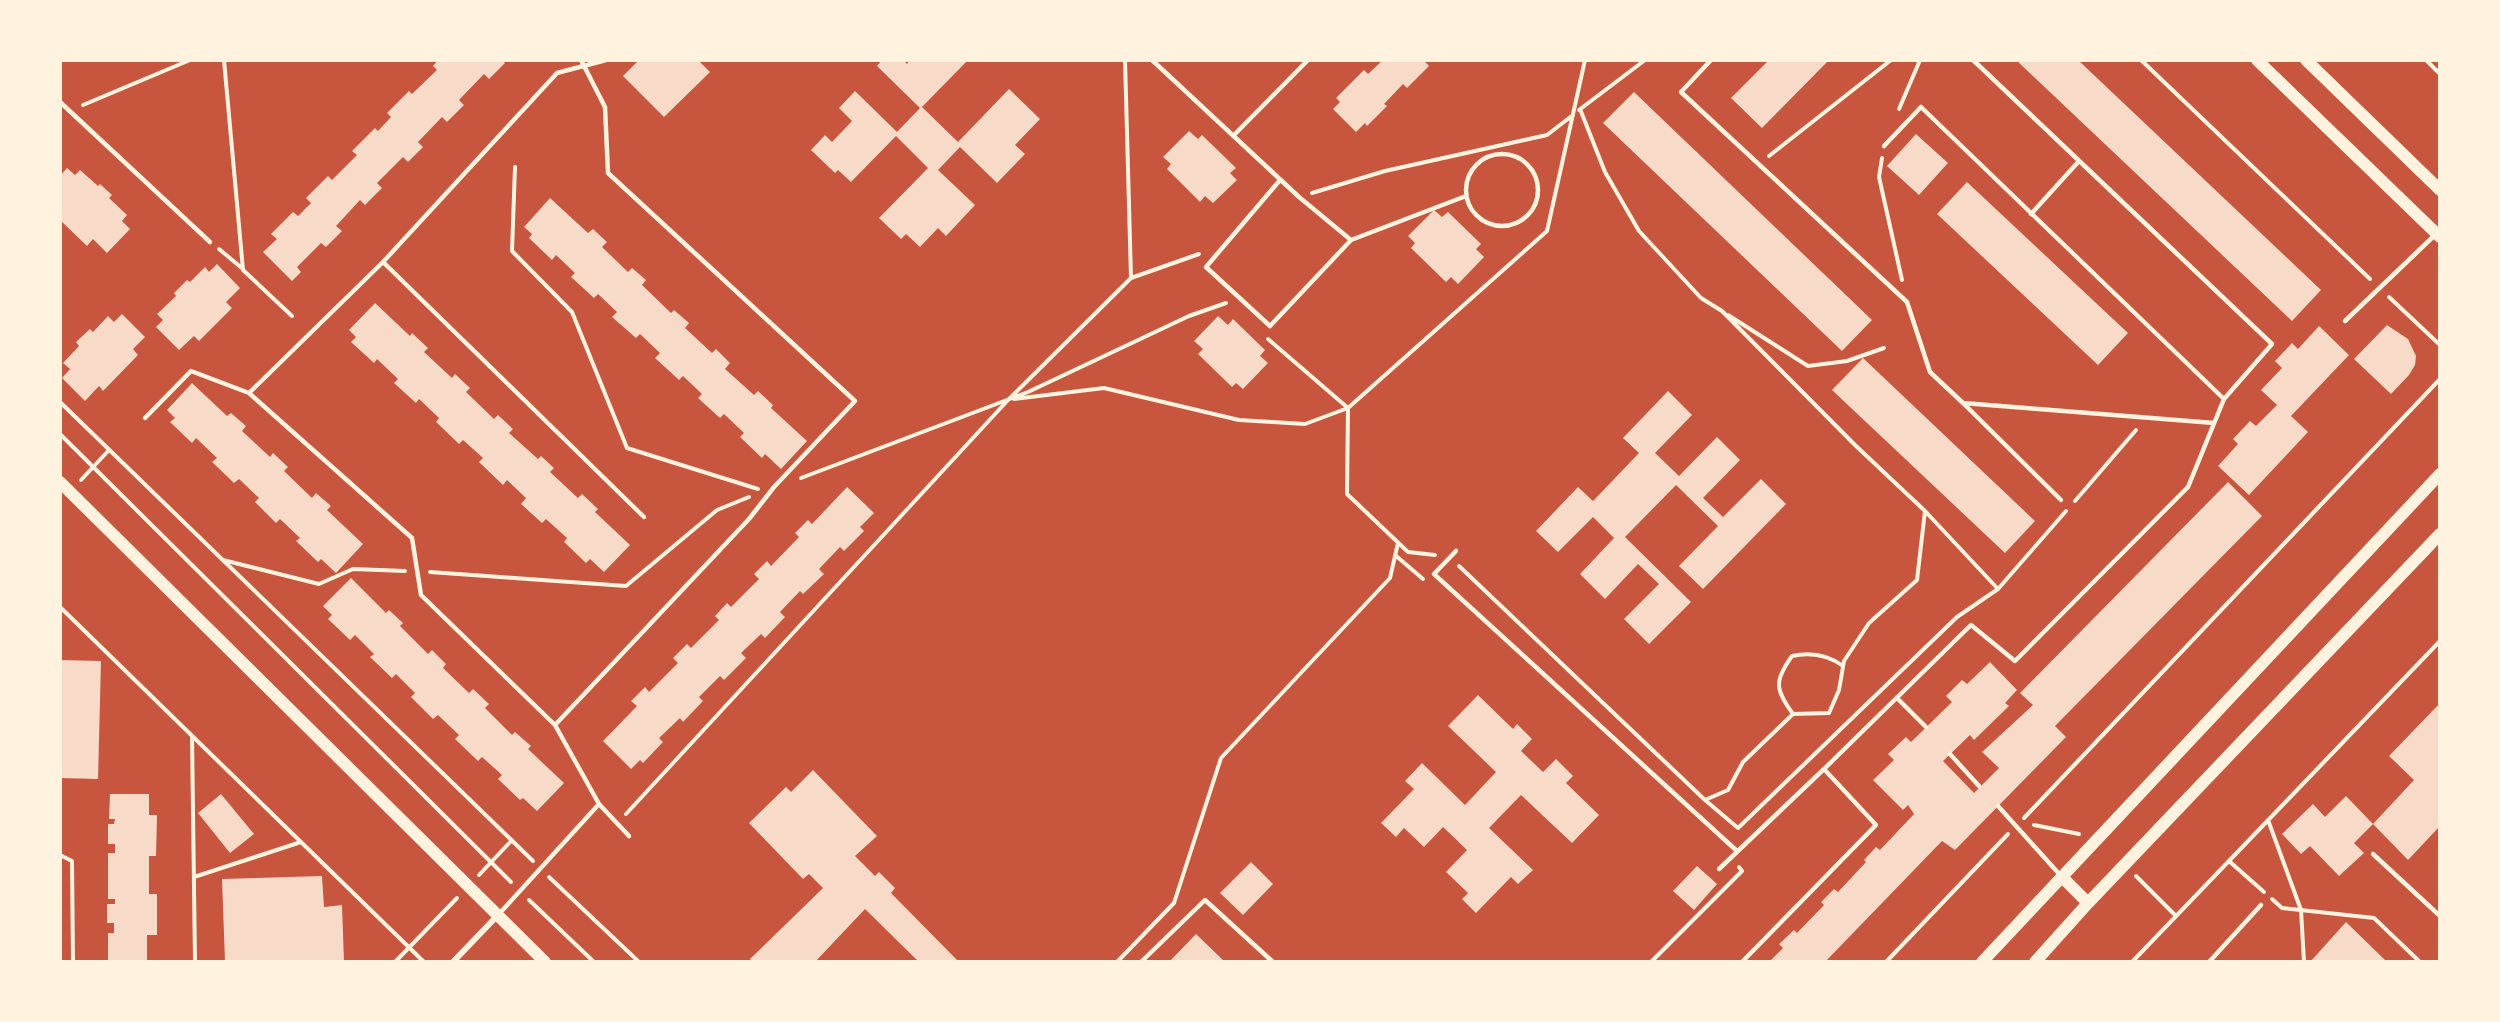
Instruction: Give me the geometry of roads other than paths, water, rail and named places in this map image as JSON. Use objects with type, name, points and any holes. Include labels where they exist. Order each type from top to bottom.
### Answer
[{"type":"main road","points":[[2257,60],[2438,236]]},
{"type":"main road","points":[[2306,60],[2440,190]]},
{"type":"main road","points":[[1982,962],[2440,474]]},
{"type":"main road","points":[[60,482],[545,962]]},
{"type":"main road","points":[[2035,962],[2088,903],[2440,534]]},
{"type":"main road","points":[[2062,878],[2088,903]]},
{"type":"street","points":[[453,962],[497,916]]},
{"type":"lane","points":[[249,393],[383,262],[557,73],[583,62],[606,60]]},
{"type":"lane","points":[[1152,60],[1280,180],[1351,240]]},
{"type":"lane","points":[[1233,136],[1308,60]]},
{"type":"lane","points":[[1711,60],[1681,92],[1908,302],[1930,372],[2061,500]]},
{"type":"lane","points":[[1719,869],[1971,625],[2015,661],[2188,487],[2224,399],[2272,344],[1973,60]]},
{"type":"lane","points":[[555,724],[749,519],[774,488],[855,401],[608,173],[605,107],[583,62]]},
{"type":"lane","points":[[60,102],[210,242]]},
{"type":"lane","points":[[1884,146],[1921,106],[2224,399]]},
{"type":"lane","points":[[1497,154],[1520,158],[1529,165],[1539,185],[1538,198],[1533,210],[1525,219],[1514,225],[1489,224],[1478,218],[1466,196],[1466,184],[1470,173],[1477,164],[1497,154]]},
{"type":"lane","points":[[2031,214],[2079,161]]},
{"type":"lane","points":[[1280,180],[1206,267],[1270,326],[1351,240],[1466,196]]},
{"type":"lane","points":[[2345,321],[2438,236]]},
{"type":"lane","points":[[383,262],[644,517]]},
{"type":"lane","points":[[145,418],[191,371],[249,393],[412,538],[422,595],[555,724],[599,804],[629,836]]},
{"type":"lane","points":[[1963,404],[2214,423]]},
{"type":"lane","points":[[1456,551],[1434,574],[1737,851]]},
{"type":"lane","points":[[1897,698],[1926,727]]},
{"type":"lane","points":[[1950,754],[1979,786]]},
{"type":"lane","points":[[1742,962],[1876,825],[1824,769]]},
{"type":"lane","points":[[497,916],[599,804]]},
{"type":"lane","points":[[1998,806],[2062,878]]},
{"type":"lane","points":[[2373,854],[2440,916]]},
{"type":"lane","points":[[1141,962],[1205,900],[1273,962]]},
{"type":"lane","points":[[2209,962],[2261,905]]}]
